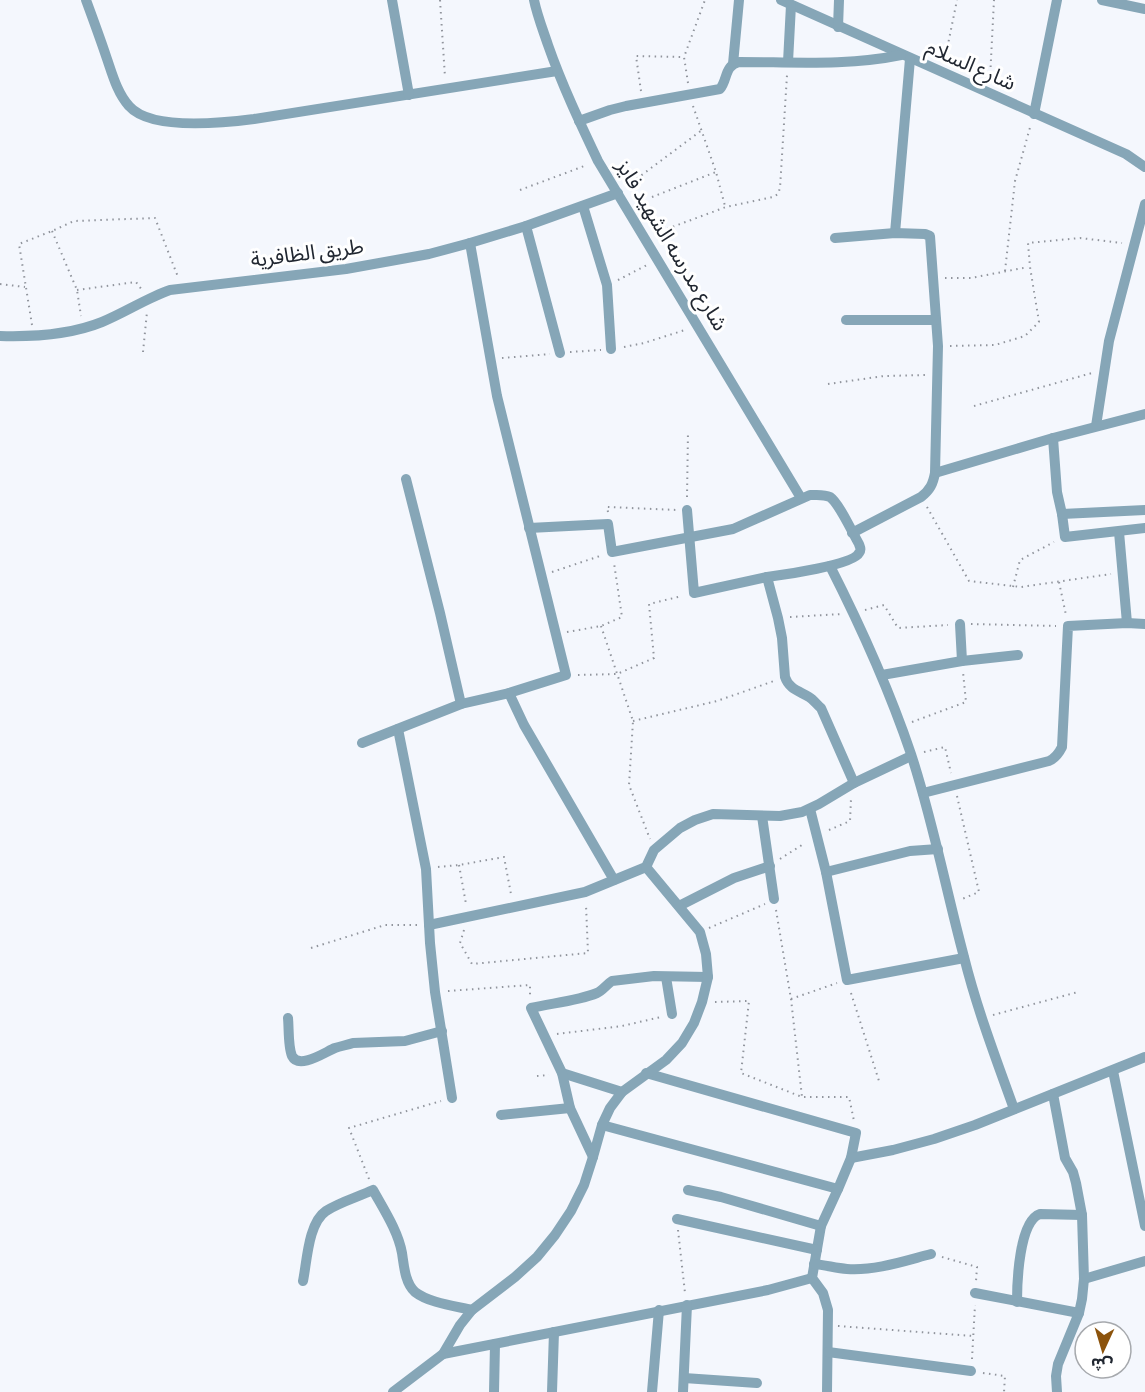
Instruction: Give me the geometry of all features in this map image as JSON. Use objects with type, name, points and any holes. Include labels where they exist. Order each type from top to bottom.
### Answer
[{"type":"street","points":[[86,0],[123,98],[130,108],[143,116],[157,120],[189,123],[254,120],[557,71]]},
{"type":"street","points":[[392,0],[409,95]]},
{"type":"street","name":"شارع مدرسه الشهيد فايز","points":[[534,0],[557,71],[598,161],[801,498]]},
{"type":"street","points":[[733,64],[739,0]]},
{"type":"street","points":[[838,27],[839,0]]},
{"type":"street","points":[[1034,114],[1057,0]]},
{"type":"street","points":[[1102,0],[1145,9]]},
{"type":"street","points":[[786,2],[788,62]]},
{"type":"street","name":"شارع السلام","points":[[786,2],[1126,154],[1145,167]]},
{"type":"street","points":[[579,121],[642,102],[720,89],[728,69],[739,62],[841,63],[906,57],[895,233]]},
{"type":"street","name":"طريق الظافرية","points":[[0,336],[34,336],[83,328],[171,290],[346,269],[429,254],[526,226],[618,193]]},
{"type":"street","points":[[1096,426],[1115,312],[1145,204]]},
{"type":"street","points":[[583,206],[607,285],[611,349]]},
{"type":"street","points":[[526,226],[560,353]]},
{"type":"street","points":[[835,238],[895,233],[930,236],[938,346],[933,482],[921,497],[852,533]]},
{"type":"street","points":[[362,743],[461,704],[509,693],[566,675],[497,396],[470,243]]},
{"type":"street","points":[[846,320],[936,320]]},
{"type":"street","points":[[935,473],[1145,414]]},
{"type":"street","points":[[1053,438],[1057,492],[1065,537],[1145,528]]},
{"type":"street","points":[[406,479],[461,704]]},
{"type":"street","points":[[529,528],[608,524],[612,552],[689,537],[733,530],[801,498],[820,494],[830,497],[837,505],[861,549],[855,557],[830,566],[694,593],[689,537],[687,510]]},
{"type":"street","points":[[1062,514],[1145,510]]},
{"type":"street","points":[[1119,532],[1127,623]]},
{"type":"street","points":[[830,566],[854,612],[882,675],[901,726],[923,793],[964,958],[982,1018],[1014,1108]]},
{"type":"street","points":[[767,577],[782,638],[787,682],[821,708],[854,783]]},
{"type":"street","points":[[960,624],[962,661]]},
{"type":"street","points":[[923,793],[1049,761],[1059,753],[1062,747],[1068,626],[1145,624]]},
{"type":"street","points":[[882,675],[962,661],[1018,655]]},
{"type":"street","points":[[509,693],[524,725],[614,880]]},
{"type":"street","points":[[398,729],[426,868],[435,992],[452,1098]]},
{"type":"street","points":[[429,925],[585,892],[646,867],[654,850],[680,828],[694,820],[713,814],[780,816],[810,809],[854,783],[911,756]]},
{"type":"street","points":[[810,809],[826,872],[847,980],[964,958]]},
{"type":"street","points":[[762,816],[774,899]]},
{"type":"street","points":[[826,872],[910,850],[938,849]]},
{"type":"street","points":[[679,906],[734,878],[770,866]]},
{"type":"street","points":[[393,1392],[443,1354],[472,1310],[515,1277],[537,1257],[555,1235],[580,1193],[602,1125],[610,1108],[622,1092],[666,1060],[682,1043],[694,1023],[708,977],[706,954],[700,932],[646,867]]},
{"type":"street","points":[[593,1157],[570,1108],[562,1073],[531,1008],[583,998],[600,992],[610,981],[666,976],[708,977]]},
{"type":"street","points":[[666,976],[672,1014]]},
{"type":"street","points":[[288,1018],[292,1055],[299,1061],[309,1060],[353,1043],[405,1041],[442,1031]]},
{"type":"street","points":[[851,1158],[893,1150],[975,1125],[1145,1057]]},
{"type":"street","points":[[1113,1071],[1145,1226]]},
{"type":"street","points":[[562,1073],[622,1092]]},
{"type":"street","points":[[646,1073],[856,1133],[851,1158],[821,1226],[812,1278],[823,1293],[828,1310],[827,1392]]},
{"type":"street","points":[[1053,1094],[1065,1158],[1073,1172],[1082,1215],[1084,1279],[1079,1313],[1058,1364],[1057,1392]]},
{"type":"street","points":[[501,1115],[570,1108]]},
{"type":"street","points":[[602,1125],[838,1189]]},
{"type":"street","points":[[303,1281],[312,1233],[320,1217],[339,1204],[373,1190],[390,1220],[402,1251],[405,1273],[411,1288],[428,1299],[472,1310]]},
{"type":"street","points":[[688,1190],[721,1197],[821,1226]]},
{"type":"street","points":[[1017,1302],[1019,1260],[1032,1219],[1040,1214],[1082,1215]]},
{"type":"street","points":[[677,1219],[817,1250]]},
{"type":"street","points":[[814,1264],[856,1269],[897,1263],[931,1254]]},
{"type":"street","points":[[1084,1279],[1145,1261]]},
{"type":"street","points":[[443,1354],[768,1290],[812,1278]]},
{"type":"street","points":[[975,1293],[1079,1313]]},
{"type":"street","points":[[683,1392],[687,1305]]},
{"type":"street","points":[[652,1392],[659,1310]]},
{"type":"street","points":[[552,1392],[555,1332]]},
{"type":"street","points":[[494,1392],[495,1344]]},
{"type":"street","points":[[828,1352],[971,1371]]},
{"type":"street","points":[[684,1378],[757,1383]]},
{"type":"path","points":[[440,0],[445,89]]},
{"type":"path","points":[[705,0],[684,57],[689,94],[726,207]]},
{"type":"path","points":[[943,73],[957,0]]},
{"type":"path","points":[[989,94],[994,0]]},
{"type":"path","points":[[642,102],[636,56],[684,57]]},
{"type":"path","points":[[645,237],[726,207],[778,194],[788,62]]},
{"type":"path","points":[[1005,271],[1015,181],[1034,114]]},
{"type":"path","points":[[618,193],[702,130]]},
{"type":"path","points":[[520,190],[598,161]]},
{"type":"path","points":[[652,197],[716,172]]},
{"type":"path","points":[[34,336],[19,244],[74,221],[155,218],[182,288]]},
{"type":"path","points":[[52,231],[77,290],[83,328]]},
{"type":"path","points":[[938,346],[995,345],[1025,336],[1039,322],[1028,243],[1080,238],[1134,244]]},
{"type":"path","points":[[607,285],[658,259]]},
{"type":"path","points":[[933,279],[971,278],[1030,267]]},
{"type":"path","points":[[77,290],[136,282],[148,298],[143,352]]},
{"type":"path","points":[[0,284],[25,287]]},
{"type":"path","points":[[490,359],[611,349],[644,343],[698,326]]},
{"type":"path","points":[[974,406],[1104,369]]},
{"type":"path","points":[[828,384],[884,376],[938,375]]},
{"type":"path","points":[[608,524],[607,507],[687,510],[688,432]]},
{"type":"path","points":[[921,497],[969,581],[1013,586],[1122,573]]},
{"type":"path","points":[[1013,586],[1020,560],[1065,537]]},
{"type":"path","points":[[540,575],[612,552],[622,617],[601,626],[556,634]]},
{"type":"path","points":[[778,618],[854,612],[884,605],[898,628],[960,624],[1068,626],[1059,582]]},
{"type":"path","points":[[566,675],[617,674],[654,658],[649,604],[694,593]]},
{"type":"path","points":[[601,626],[633,721],[629,785],[654,850]]},
{"type":"path","points":[[901,726],[966,702],[962,661]]},
{"type":"path","points":[[633,721],[717,701],[785,677]]},
{"type":"path","points":[[911,756],[945,747],[979,892],[951,903]]},
{"type":"path","points":[[770,866],[817,836],[850,821],[854,783]]},
{"type":"path","points":[[426,868],[459,865],[504,856],[513,907]]},
{"type":"path","points":[[459,865],[468,917],[460,943],[472,964],[588,952],[585,892]]},
{"type":"path","points":[[700,932],[774,899],[791,999],[802,1097]]},
{"type":"path","points":[[311,948],[386,925],[429,925]]},
{"type":"path","points":[[791,999],[847,980],[879,1081]]},
{"type":"path","points":[[435,992],[530,985],[531,1008]]},
{"type":"path","points":[[982,1018],[1078,992]]},
{"type":"path","points":[[702,1002],[749,1001],[741,1073],[802,1097],[849,1097],[856,1133]]},
{"type":"path","points":[[543,1036],[622,1026],[672,1014]]},
{"type":"path","points":[[373,1190],[350,1128],[452,1098]]},
{"type":"path","points":[[677,1219],[687,1305]]},
{"type":"path","points":[[931,1254],[977,1267],[971,1371],[1005,1376],[1004,1392]]},
{"type":"path","points":[[828,1326],[973,1336]]}]
